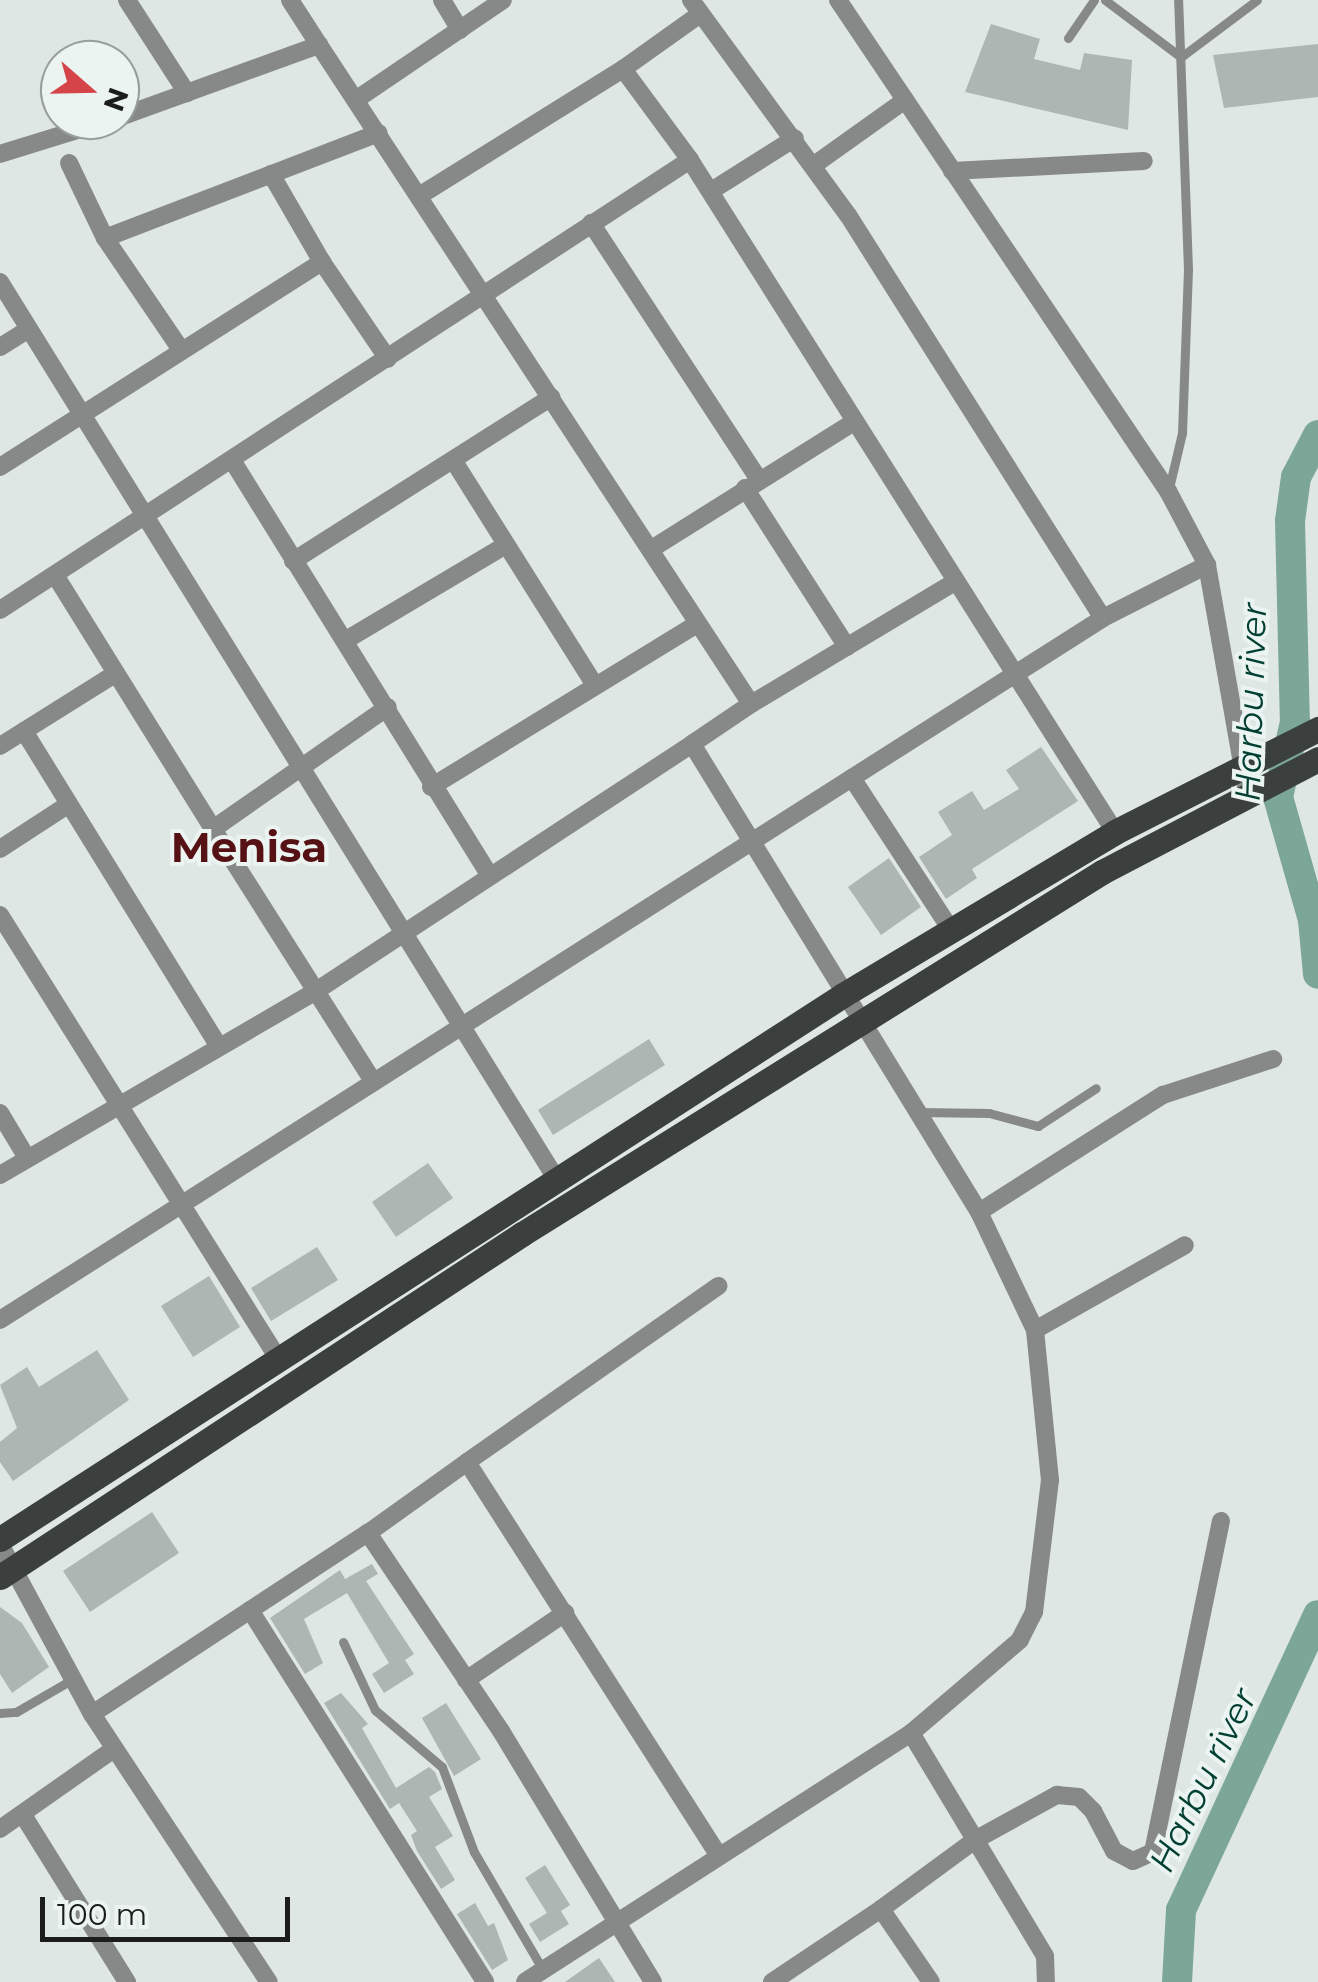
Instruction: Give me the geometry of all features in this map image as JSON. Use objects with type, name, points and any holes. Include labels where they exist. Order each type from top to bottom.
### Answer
[{"type":"main road","points":[[7,1573],[522,1234],[1251,780],[1284,745],[1316,730]]},
{"type":"main road","points":[[0,1541],[554,1175],[950,930],[1115,832],[1251,780],[1311,762]]},
{"type":"street","points":[[127,0],[188,93]]},
{"type":"street","points":[[290,0],[419,196],[480,301],[552,398],[751,704]]},
{"type":"street","points":[[442,0],[460,30]]},
{"type":"street","points":[[357,99],[503,0]]},
{"type":"street","points":[[838,0],[1168,491],[1207,565],[1251,780]]},
{"type":"street","points":[[419,196],[623,69],[696,7],[814,166],[1103,618]]},
{"type":"street","points":[[140,109],[319,45]]},
{"type":"street","points":[[623,69],[711,192],[1010,676],[1115,832]]},
{"type":"street","points":[[814,166],[905,100]]},
{"type":"street","points":[[105,238],[378,133]]},
{"type":"street","points":[[711,192],[795,138]]},
{"type":"street","points":[[0,154],[45,140]]},
{"type":"street","points":[[0,610],[480,301],[591,222],[690,160]]},
{"type":"street","points":[[952,171],[1144,161]]},
{"type":"street","points":[[69,163],[105,238],[181,350]]},
{"type":"street","points":[[271,174],[322,262],[388,359]]},
{"type":"street","points":[[591,222],[847,647]]},
{"type":"street","points":[[0,466],[322,262]]},
{"type":"street","points":[[0,282],[26,331],[83,414],[143,519],[554,1175]]},
{"type":"street","points":[[0,346],[26,331]]},
{"type":"street","points":[[294,561],[552,398]]},
{"type":"street","points":[[652,548],[852,423]]},
{"type":"street","points":[[232,460],[388,707],[431,787],[488,873]]},
{"type":"street","points":[[454,463],[595,685]]},
{"type":"street","points":[[346,640],[506,545]]},
{"type":"street","points":[[0,1319],[1010,676],[1103,618],[1207,565]]},
{"type":"street","points":[[54,575],[113,675],[372,1080]]},
{"type":"street","points":[[0,1175],[218,1044],[316,991],[488,873],[751,704],[953,583]]},
{"type":"street","points":[[431,787],[697,624]]},
{"type":"street","points":[[0,746],[113,675]]},
{"type":"street","points":[[214,829],[388,707]]},
{"type":"street","points":[[24,731],[218,1044]]},
{"type":"street","points":[[525,1982],[911,1734],[988,1674],[1034,1612],[1050,1480],[1035,1330],[979,1212],[860,1026],[692,744]]},
{"type":"street","points":[[852,778],[950,930]]},
{"type":"street","points":[[0,849],[69,804]]},
{"type":"street","points":[[0,916],[279,1360]]},
{"type":"street","points":[[979,1212],[1163,1095],[1272,1060]]},
{"type":"street","points":[[0,1113],[27,1158]]},
{"type":"street","points":[[1035,1330],[1185,1245]]},
{"type":"street","points":[[92,1714],[368,1533],[718,1286]]},
{"type":"street","points":[[467,1462],[718,1855]]},
{"type":"street","points":[[772,1982],[976,1840],[1057,1795],[1079,1798],[1093,1811],[1114,1851],[1134,1861],[1153,1852],[1221,1520]]},
{"type":"street","points":[[368,1533],[466,1680],[654,1982]]},
{"type":"street","points":[[0,1541],[7,1573],[92,1714],[269,1982]]},
{"type":"street","points":[[250,1610],[486,1982]]},
{"type":"street","points":[[466,1680],[565,1613]]},
{"type":"street","points":[[911,1734],[1046,1956],[1046,1982]]},
{"type":"street","points":[[0,1829],[114,1749]]},
{"type":"street","points":[[23,1816],[127,1982]]},
{"type":"street","points":[[880,1909],[931,1982]]},
{"type":"lane","points":[[1068,38],[1094,0]]},
{"type":"lane","points":[[1105,0],[1180,57]]},
{"type":"lane","points":[[1168,491],[1182,433],[1188,269],[1178,0]]},
{"type":"lane","points":[[1180,57],[1257,0]]},
{"type":"lane","points":[[915,1112],[989,1113],[1038,1126],[1096,1088]]},
{"type":"lane","points":[[343,1642],[375,1710],[442,1767],[474,1852],[543,1970]]},
{"type":"lane","points":[[0,1713],[73,1679]]},
{"type":"building","points":[[991,24],[1040,39],[1034,59],[1080,70],[1084,53],[1132,60],[1128,130],[965,92]]},
{"type":"building","points":[[1318,44],[1318,97],[1224,108],[1213,55]]},
{"type":"building","points":[[1041,747],[1078,801],[972,869],[977,878],[946,899],[919,857],[952,835],[938,812],[972,791],[984,810],[1019,789],[1006,770]]},
{"type":"building","points":[[889,858],[921,907],[881,935],[848,887]]},
{"type":"building","points":[[649,1039],[665,1065],[553,1135],[538,1110]]},
{"type":"building","points":[[428,1163],[453,1198],[396,1237],[372,1202]]},
{"type":"building","points":[[317,1247],[338,1280],[271,1321],[251,1288]]},
{"type":"building","points":[[209,1276],[240,1327],[193,1357],[161,1306]]},
{"type":"building","points":[[97,1350],[129,1400],[13,1481],[0,1462],[0,1442],[17,1428],[0,1385],[27,1367],[39,1387]]},
{"type":"building","points":[[152,1512],[179,1553],[90,1612],[63,1571]]},
{"type":"building","points":[[372,1564],[378,1574],[366,1581],[414,1654],[405,1660],[414,1674],[384,1693],[372,1674],[389,1663],[347,1593],[304,1619],[323,1663],[305,1674],[270,1618],[340,1570],[345,1579]]},
{"type":"building","points":[[0,1607],[22,1623],[49,1667],[12,1693],[0,1674]]},
{"type":"building","points":[[341,1693],[368,1724],[362,1728],[396,1788],[429,1767],[435,1772],[442,1789],[429,1797],[453,1836],[435,1847],[455,1880],[441,1889],[417,1851],[411,1835],[417,1831],[399,1803],[390,1809],[324,1703]]},
{"type":"building","points":[[446,1703],[481,1759],[454,1776],[422,1718]]},
{"type":"building","points":[[545,1865],[570,1905],[561,1911],[569,1924],[540,1942],[529,1924],[547,1913],[525,1878]]},
{"type":"building","points":[[475,1903],[488,1926],[494,1923],[508,1960],[492,1970],[457,1914]]},
{"type":"building","points":[[599,1958],[615,1982],[565,1982]]},
{"type":"waterway","name":"Harbu river","points":[[1318,435],[1296,477],[1290,521],[1295,722],[1278,797],[1313,920],[1318,974]]},
{"type":"waterway","name":"Harbu river","points":[[1177,1982],[1181,1910],[1318,1615]]},
{"type":"district","name":"Menisa","points":[[249,847]]}]
